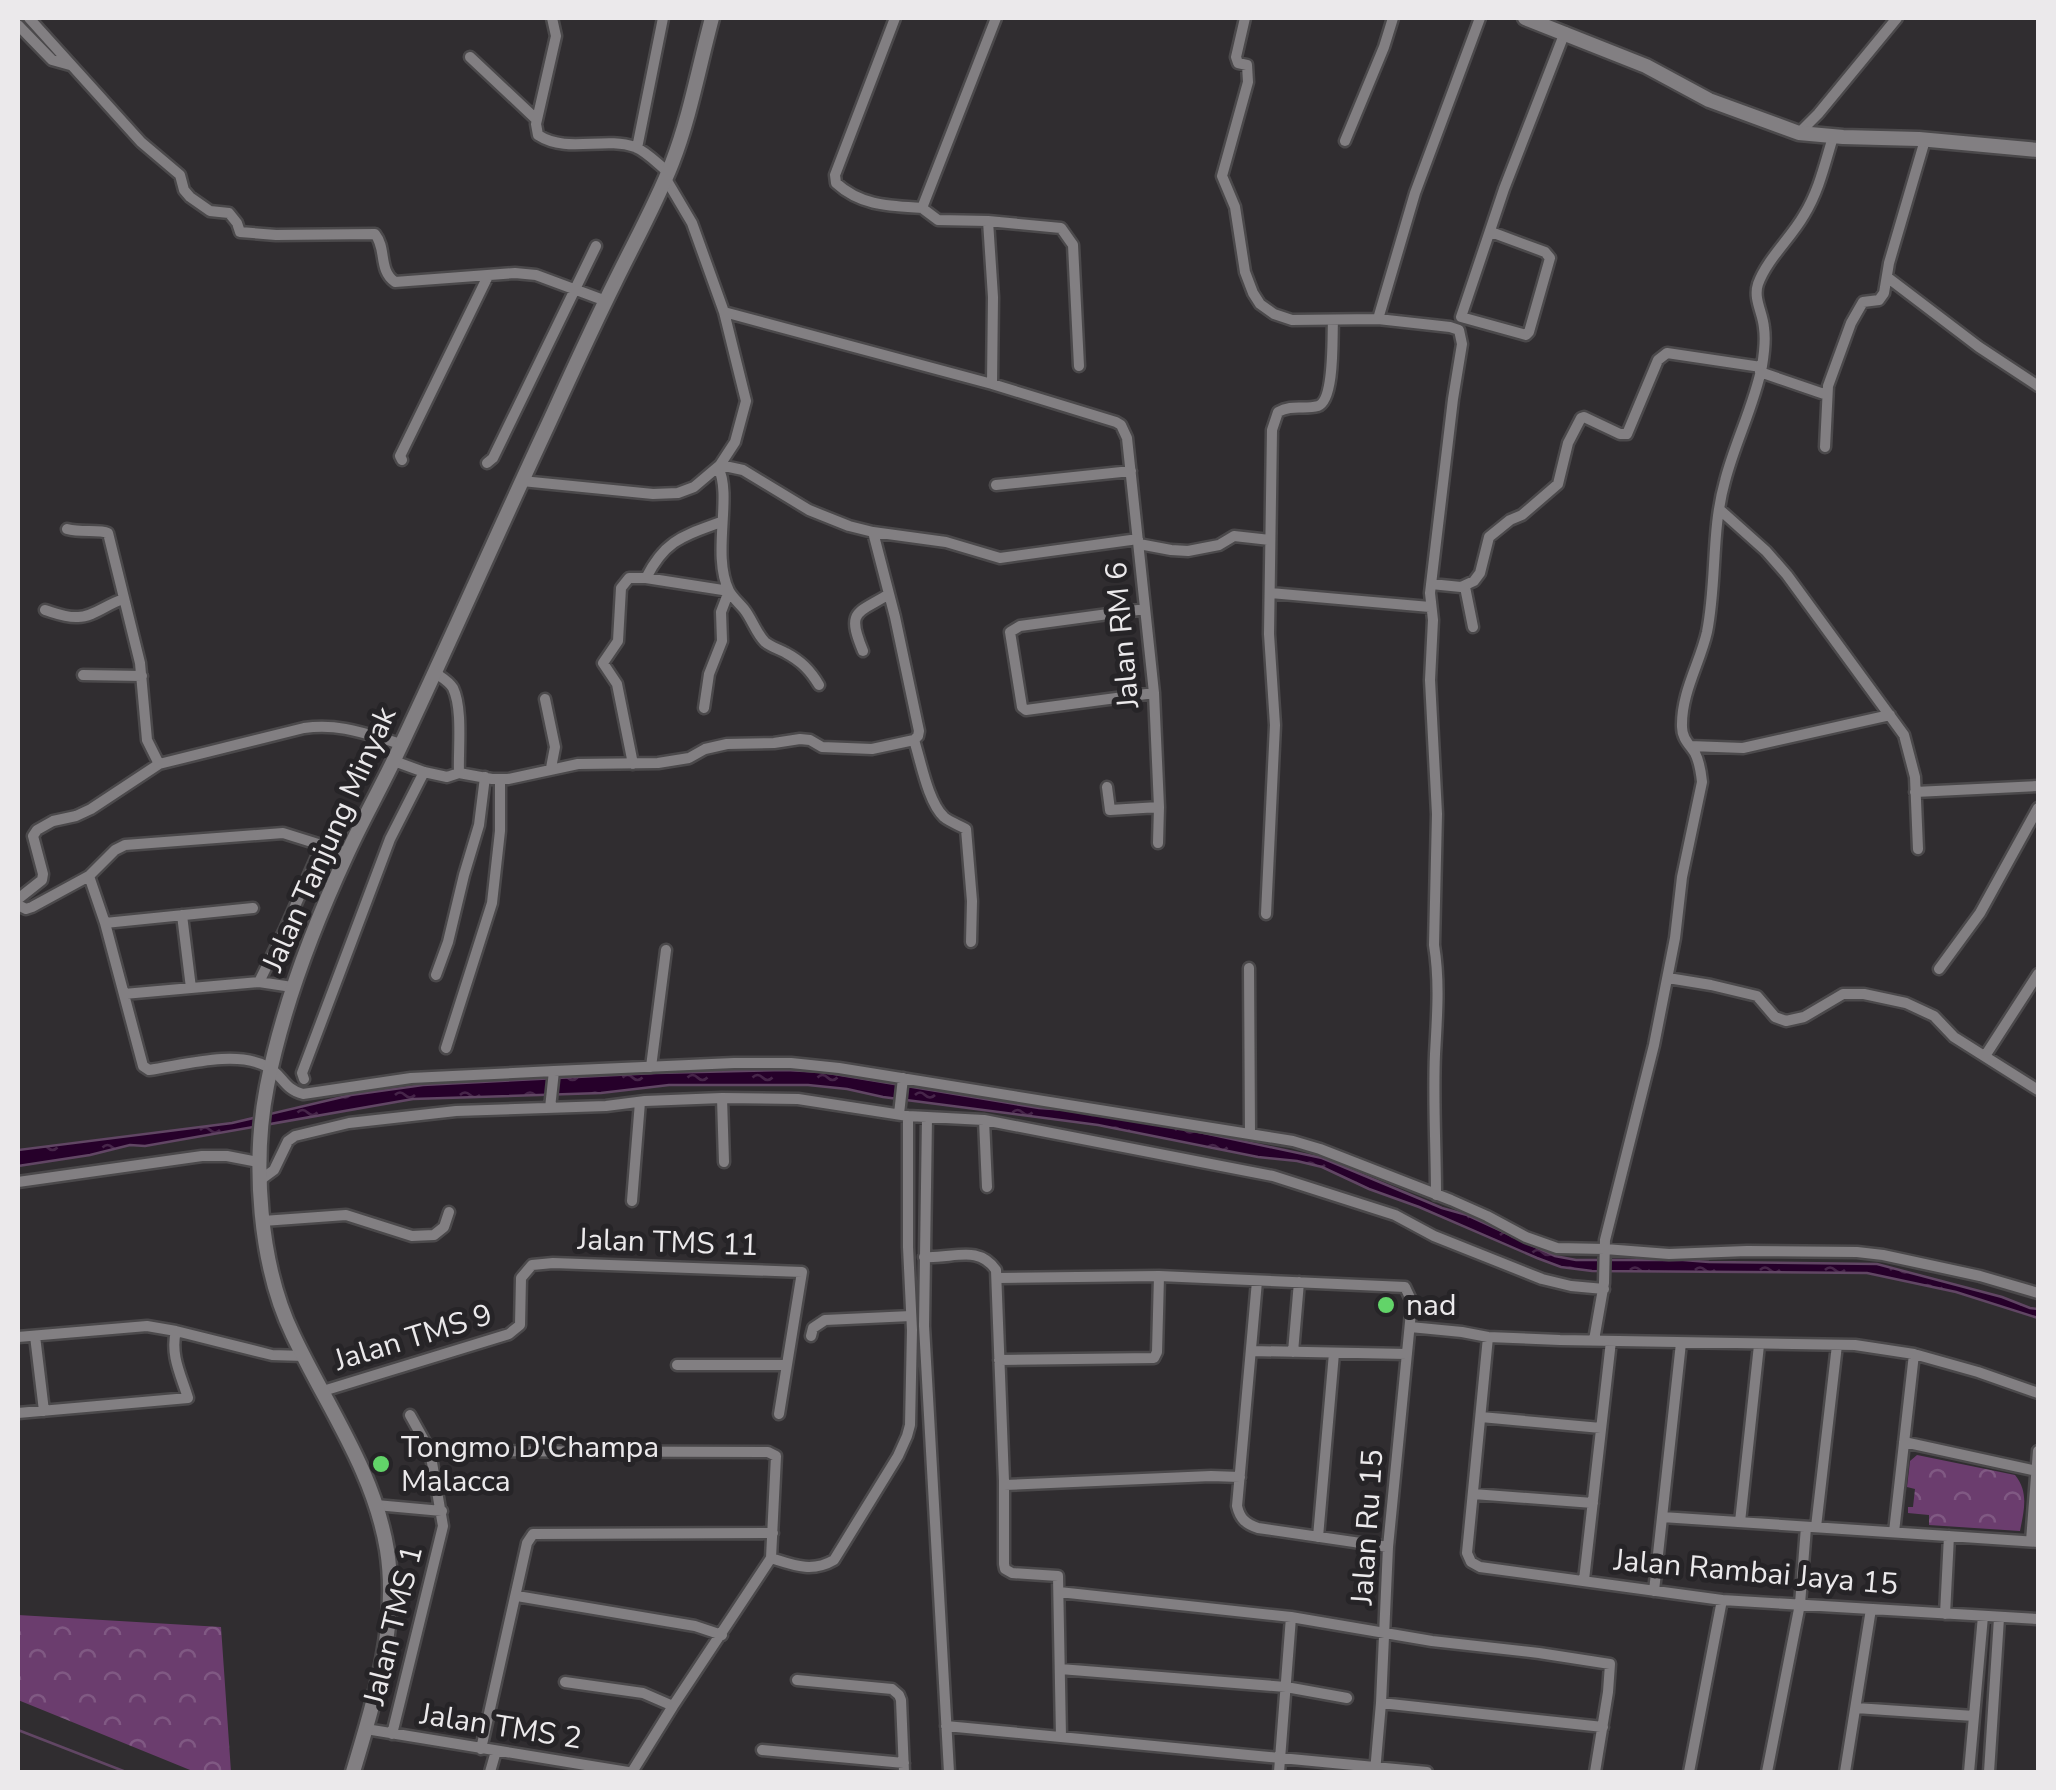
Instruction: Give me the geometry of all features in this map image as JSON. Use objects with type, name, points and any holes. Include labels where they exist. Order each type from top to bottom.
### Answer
[{"type":"main road","name":"Jalan Tanjung Minyak","points":[[353,1772],[382,1664],[390,1598],[387,1551],[360,1462],[280,1304],[264,1221],[258,1162],[271,1068],[292,987],[347,853],[394,761],[667,176],[712,18]]},
{"type":"main road","points":[[1525,18],[1646,66],[1709,100],[1799,133],[2038,150]]},
{"type":"street","points":[[30,18],[141,142],[180,175],[190,197],[210,211],[229,213],[240,232],[375,234],[380,240],[385,272],[395,282],[515,273],[536,275],[606,301]]},
{"type":"street","points":[[522,481],[670,494],[694,487],[719,466],[735,442],[746,406],[724,312],[692,224],[667,176],[638,148],[554,142],[538,135],[537,120],[556,36],[552,18]]},
{"type":"street","points":[[638,148],[663,18]]},
{"type":"street","points":[[895,18],[835,175],[836,183],[874,205],[922,208],[938,220],[1061,228],[1073,244],[1079,366]]},
{"type":"street","points":[[922,208],[996,18]]},
{"type":"street","points":[[1245,18],[1236,57],[1238,63],[1247,65],[1248,82],[1222,176],[1235,208],[1245,272],[1260,304],[1292,320],[1378,319],[1460,324],[1522,335],[1530,332],[1550,258],[1545,252],[1491,232]]},
{"type":"street","points":[[1344,140],[1393,18]]},
{"type":"street","points":[[1378,319],[1415,194],[1480,18]]},
{"type":"street","points":[[1799,133],[1897,18]]},
{"type":"street","points":[[18,25],[52,60],[71,65]]},
{"type":"street","points":[[1436,1196],[1437,814],[1430,680],[1431,584],[1462,344],[1460,324],[1504,190],[1565,32]]},
{"type":"street","points":[[470,57],[537,120]]},
{"type":"street","points":[[1594,1340],[1604,1286],[1605,1240],[1648,1074],[1702,782],[1700,767],[1684,738],[1683,716],[1710,616],[1724,483],[1761,369],[1764,328],[1757,287],[1806,212],[1833,137]]},
{"type":"street","points":[[1825,448],[1827,395],[1839,352],[1864,301],[1882,298],[1925,140]]},
{"type":"street","points":[[724,312],[992,384],[993,297],[988,222]]},
{"type":"street","points":[[487,463],[596,246]]},
{"type":"street","points":[[402,460],[400,456],[488,276]]},
{"type":"street","points":[[1887,277],[1979,348],[2038,386]]},
{"type":"street","points":[[1266,914],[1275,725],[1270,634],[1272,430],[1278,412],[1287,406],[1319,406],[1325,401],[1330,386],[1333,320]]},
{"type":"street","points":[[1431,584],[1465,587],[1474,581],[1480,573],[1489,537],[1558,484],[1568,443],[1581,418],[1627,434],[1662,355],[1761,369],[1827,395]]},
{"type":"street","name":"Jalan RM 6","points":[[992,384],[1121,425],[1128,438],[1154,693],[1158,843]]},
{"type":"street","points":[[719,466],[743,470],[809,510],[849,526],[946,542],[1000,558],[1138,542],[1188,551],[1210,548],[1234,536],[1270,540]]},
{"type":"street","points":[[719,466],[722,568],[729,590],[759,635],[809,668],[818,685]]},
{"type":"street","points":[[996,485],[1131,471]]},
{"type":"street","points":[[1720,509],[1787,575],[1904,735],[1916,792],[1918,849]]},
{"type":"street","points":[[646,578],[669,544],[722,522]]},
{"type":"street","points":[[67,529],[108,534],[142,676],[147,740],[159,764]]},
{"type":"street","points":[[394,761],[447,777],[459,773],[500,779],[578,764],[688,758],[728,744],[800,739],[822,747],[872,749],[914,740],[919,730],[872,532]]},
{"type":"street","points":[[633,764],[618,684],[603,663],[618,641],[621,588],[629,578],[646,578],[729,590]]},
{"type":"street","points":[[1465,587],[1473,627]]},
{"type":"street","points":[[704,708],[709,674],[722,640],[721,612],[729,590]]},
{"type":"street","points":[[1270,593],[1430,607]]},
{"type":"street","points":[[863,651],[856,635],[857,613],[889,594]]},
{"type":"street","points":[[45,610],[77,618],[124,600]]},
{"type":"street","points":[[1146,609],[1020,626],[1010,632],[1022,706],[1030,710],[1154,693]]},
{"type":"street","points":[[434,672],[451,684],[454,693],[459,773]]},
{"type":"street","points":[[83,676],[142,676]]},
{"type":"street","points":[[544,699],[554,747],[551,768]]},
{"type":"street","points":[[1690,746],[1743,748],[1890,715]]},
{"type":"street","points":[[347,853],[283,833],[125,846],[115,850],[89,876],[32,907],[26,909],[18,902],[42,880],[32,836],[37,830],[91,809],[159,764],[324,725],[355,729],[401,744]]},
{"type":"street","points":[[914,740],[940,812],[946,820],[966,829],[971,942]]},
{"type":"street","points":[[304,1079],[302,1074],[382,857],[424,772]]},
{"type":"street","points":[[436,975],[478,825],[485,777]]},
{"type":"street","points":[[446,1048],[492,903],[500,831],[500,779]]},
{"type":"street","points":[[1916,792],[2038,786]]},
{"type":"street","points":[[1107,787],[1110,810],[1159,806]]},
{"type":"street","points":[[1939,969],[1980,913],[2038,808]]},
{"type":"street","points":[[258,982],[322,845]]},
{"type":"street","points":[[89,876],[142,1066],[150,1070],[248,1058],[271,1068],[291,1091],[302,1094],[411,1078],[792,1063],[1294,1141],[1487,1216],[1542,1244],[1570,1250],[1669,1254],[1857,1252],[1980,1276],[2038,1293]]},
{"type":"street","points":[[105,923],[253,908]]},
{"type":"street","points":[[182,915],[191,988]]},
{"type":"street","points":[[651,1067],[666,950]]},
{"type":"street","points":[[1248,968],[1250,1133]]},
{"type":"street","points":[[1984,1056],[2038,974]]},
{"type":"street","points":[[1668,978],[1757,996],[1775,1017],[1786,1021],[1796,1021],[1843,994],[1906,1003],[1934,1016],[1954,1037],[2038,1090]]},
{"type":"street","points":[[124,994],[258,982],[292,987]]},
{"type":"street","points":[[550,1106],[554,1074]]},
{"type":"street","points":[[771,1558],[810,1569],[834,1560],[907,1436],[912,1356],[902,1081]]},
{"type":"street","points":[[259,1181],[274,1170],[288,1141],[295,1136],[349,1123],[550,1106],[722,1098],[798,1100],[927,1117],[984,1120],[1273,1176],[1395,1216],[1434,1236],[1542,1279],[1604,1286]]},
{"type":"street","points":[[722,1098],[724,1162]]},
{"type":"street","points":[[632,1200],[640,1102]]},
{"type":"street","points":[[927,1117],[926,1355],[949,1772]]},
{"type":"street","points":[[984,1120],[987,1187]]},
{"type":"street","points":[[18,1182],[202,1156],[258,1162]]},
{"type":"street","points":[[264,1221],[346,1215],[412,1236],[434,1235],[444,1228],[450,1212]]},
{"type":"street","points":[[924,1258],[976,1254],[988,1258],[996,1270],[1005,1569],[1012,1573],[1058,1576],[1061,1737]]},
{"type":"street","name":"Jalan TMS 11","points":[[516,1330],[520,1325],[521,1278],[532,1265],[802,1272],[787,1366]]},
{"type":"street","points":[[998,1278],[1159,1276],[1299,1282],[1293,1352]]},
{"type":"street","points":[[999,1360],[1154,1358],[1159,1276]]},
{"type":"street","points":[[1257,1281],[1237,1506],[1243,1520],[1258,1528],[1388,1547]]},
{"type":"street","name":"Jalan Ru 15","points":[[1299,1282],[1404,1287],[1412,1302],[1388,1547],[1375,1769]]},
{"type":"street","points":[[811,1336],[812,1328],[826,1320],[911,1316]]},
{"type":"street","points":[[18,1337],[147,1326],[272,1355],[304,1356]]},
{"type":"street","points":[[1410,1328],[1611,1341],[1837,1345],[1914,1354],[2038,1394]]},
{"type":"street","name":"Jalan TMS 9","points":[[323,1391],[516,1330]]},
{"type":"street","points":[[18,1414],[188,1398],[172,1346],[176,1331]]},
{"type":"street","points":[[35,1336],[44,1411]]},
{"type":"street","points":[[1488,1336],[1474,1494],[1593,1503]]},
{"type":"street","points":[[1584,1580],[1611,1341]]},
{"type":"street","points":[[1654,1591],[1682,1343]]},
{"type":"street","points":[[1740,1522],[1759,1345]]},
{"type":"street","points":[[1767,1772],[1800,1604],[1837,1345]]},
{"type":"street","points":[[1250,1352],[1408,1354]]},
{"type":"street","points":[[1318,1537],[1334,1353]]},
{"type":"street","points":[[1894,1532],[1914,1354]]},
{"type":"street","points":[[912,1356],[926,1355]]},
{"type":"street","points":[[677,1365],[787,1366],[780,1414]]},
{"type":"street","name":"Jalan TMS 1","points":[[392,1734],[443,1526],[430,1450],[410,1414]]},
{"type":"street","points":[[1481,1418],[1600,1428]]},
{"type":"street","points":[[1904,1442],[2037,1471]]},
{"type":"street","points":[[430,1450],[768,1452],[776,1456],[771,1558],[630,1772]]},
{"type":"street","points":[[1662,1517],[2035,1542],[2038,1452]]},
{"type":"street","points":[[1004,1485],[1240,1477]]},
{"type":"street","name":"Jalan Rambai Jaya 15","points":[[1474,1494],[1467,1553],[1471,1562],[1480,1567],[1722,1600],[2038,1619]]},
{"type":"street","points":[[376,1505],[442,1511]]},
{"type":"street","points":[[481,1749],[527,1543],[533,1534],[772,1533]]},
{"type":"street","points":[[1944,1614],[1949,1536]]},
{"type":"street","points":[[1060,1592],[1291,1616],[1432,1642],[1539,1652],[1610,1664],[1595,1772]]},
{"type":"street","points":[[517,1596],[696,1626],[722,1635]]},
{"type":"street","points":[[1689,1772],[1722,1600]]},
{"type":"street","points":[[1845,1772],[1871,1608]]},
{"type":"street","points":[[1279,1772],[1291,1616]]},
{"type":"street","points":[[1969,1772],[1983,1616]]},
{"type":"street","points":[[1989,1772],[1999,1618]]},
{"type":"street","points":[[1060,1669],[1286,1688],[1348,1698]]},
{"type":"street","points":[[762,1750],[904,1768],[901,1700],[897,1692],[797,1680]]},
{"type":"street","points":[[565,1682],[644,1693],[673,1706]]},
{"type":"street","points":[[1381,1703],[1603,1727]]},
{"type":"street","points":[[1856,1708],[1974,1716]]},
{"type":"street","points":[[946,1726],[1427,1772]]},
{"type":"street","name":"Jalan TMS 2","points":[[366,1730],[630,1772]]},
{"type":"street","points":[[490,1772],[496,1751]]},
{"type":"green space","points":[[1917,1455],[2015,1475],[2024,1495],[2020,1531],[1929,1525],[1929,1515],[1908,1513],[1908,1507],[1913,1507],[1915,1489],[1907,1487],[1910,1461]]},
{"type":"green space","points":[[18,1615],[221,1627],[231,1772],[195,1772],[18,1700]]},
{"type":"water","points":[[786,1070],[822,1072],[1039,1108],[1109,1113],[1322,1158],[1467,1215],[1555,1256],[1576,1260],[1877,1264],[2038,1309],[2038,1318],[1956,1292],[1867,1273],[1592,1271],[1561,1267],[1322,1167],[1098,1125],[808,1085],[669,1085],[601,1093],[413,1099],[18,1166],[18,1150],[232,1123],[351,1095],[423,1085]]},
{"type":"waterway","points":[[18,1730],[126,1772]]},
{"type":"place","name":"nad","points":[[1386,1305]]},
{"type":"place","name":"Tongmo D'Champa Malacca","points":[[381,1464]]}]
